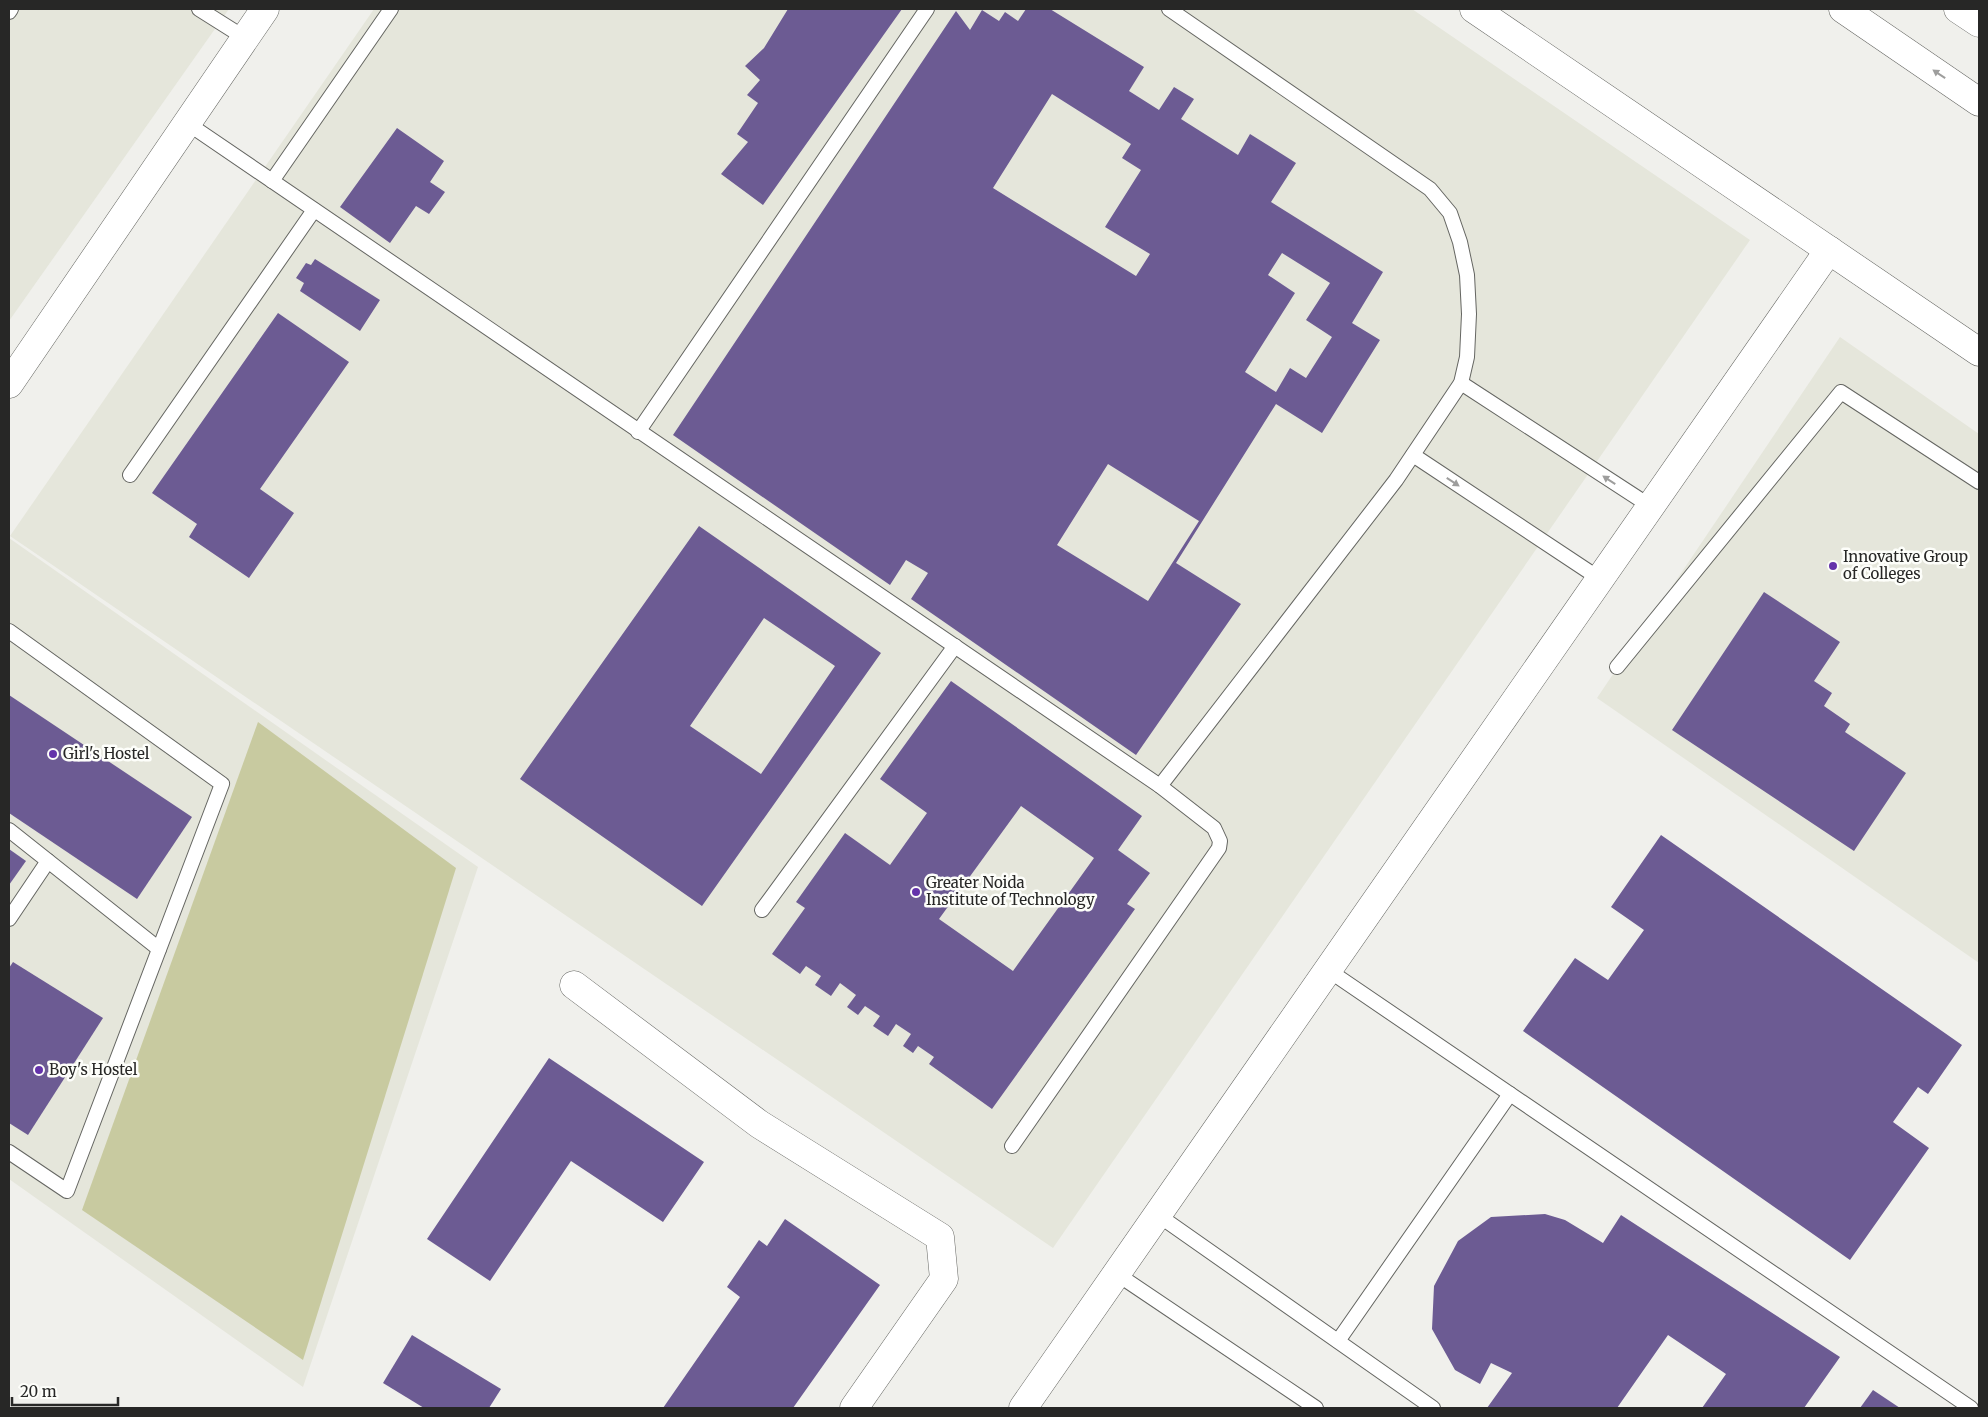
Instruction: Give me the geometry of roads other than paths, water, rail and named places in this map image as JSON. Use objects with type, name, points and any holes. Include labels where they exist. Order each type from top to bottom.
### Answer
[{"type":"street","points":[[9,384],[265,9]]},
{"type":"street","points":[[1474,9],[1979,352]]},
{"type":"street","points":[[1843,9],[1979,102]]},
{"type":"street","points":[[1958,9],[1979,23]]},
{"type":"street","points":[[1023,1408],[1829,250]]},
{"type":"street","points":[[574,985],[759,1124],[940,1237],[944,1279],[854,1408]]},
{"type":"lane","points":[[199,9],[245,38]]},
{"type":"lane","points":[[272,181],[391,9]]},
{"type":"lane","points":[[638,432],[927,9]]},
{"type":"lane","points":[[1160,786],[1396,480],[1461,383],[1467,356],[1469,314],[1467,275],[1460,242],[1450,213],[1430,189],[1169,9]]},
{"type":"lane","points":[[187,122],[638,432],[1160,786],[1214,828],[1220,841],[1219,848],[1012,1146]]},
{"type":"lane","points":[[130,476],[314,210]]},
{"type":"lane","points":[[1461,383],[1650,506]]},
{"type":"lane","points":[[1617,667],[1841,392],[1979,482]]},
{"type":"lane","points":[[1413,455],[1600,579]]},
{"type":"lane","points":[[9,631],[222,784],[67,1191],[9,1152]]},
{"type":"lane","points":[[762,910],[955,646]]},
{"type":"lane","points":[[9,830],[159,949]]},
{"type":"lane","points":[[9,919],[48,861]]},
{"type":"lane","points":[[1328,970],[1971,1408]]},
{"type":"lane","points":[[1338,1341],[1510,1094]]},
{"type":"lane","points":[[1158,1215],[1433,1408]]},
{"type":"lane","points":[[1117,1274],[1316,1408]]},
{"type":"place","name":"Innovative Group of Colleges","points":[[1833,566]]},
{"type":"place","name":"Girl's Hostel","points":[[53,754]]},
{"type":"place","name":"Greater Noida Institute of Technology","points":[[916,892]]},
{"type":"place","name":"Boy's Hostel","points":[[39,1070]]}]
